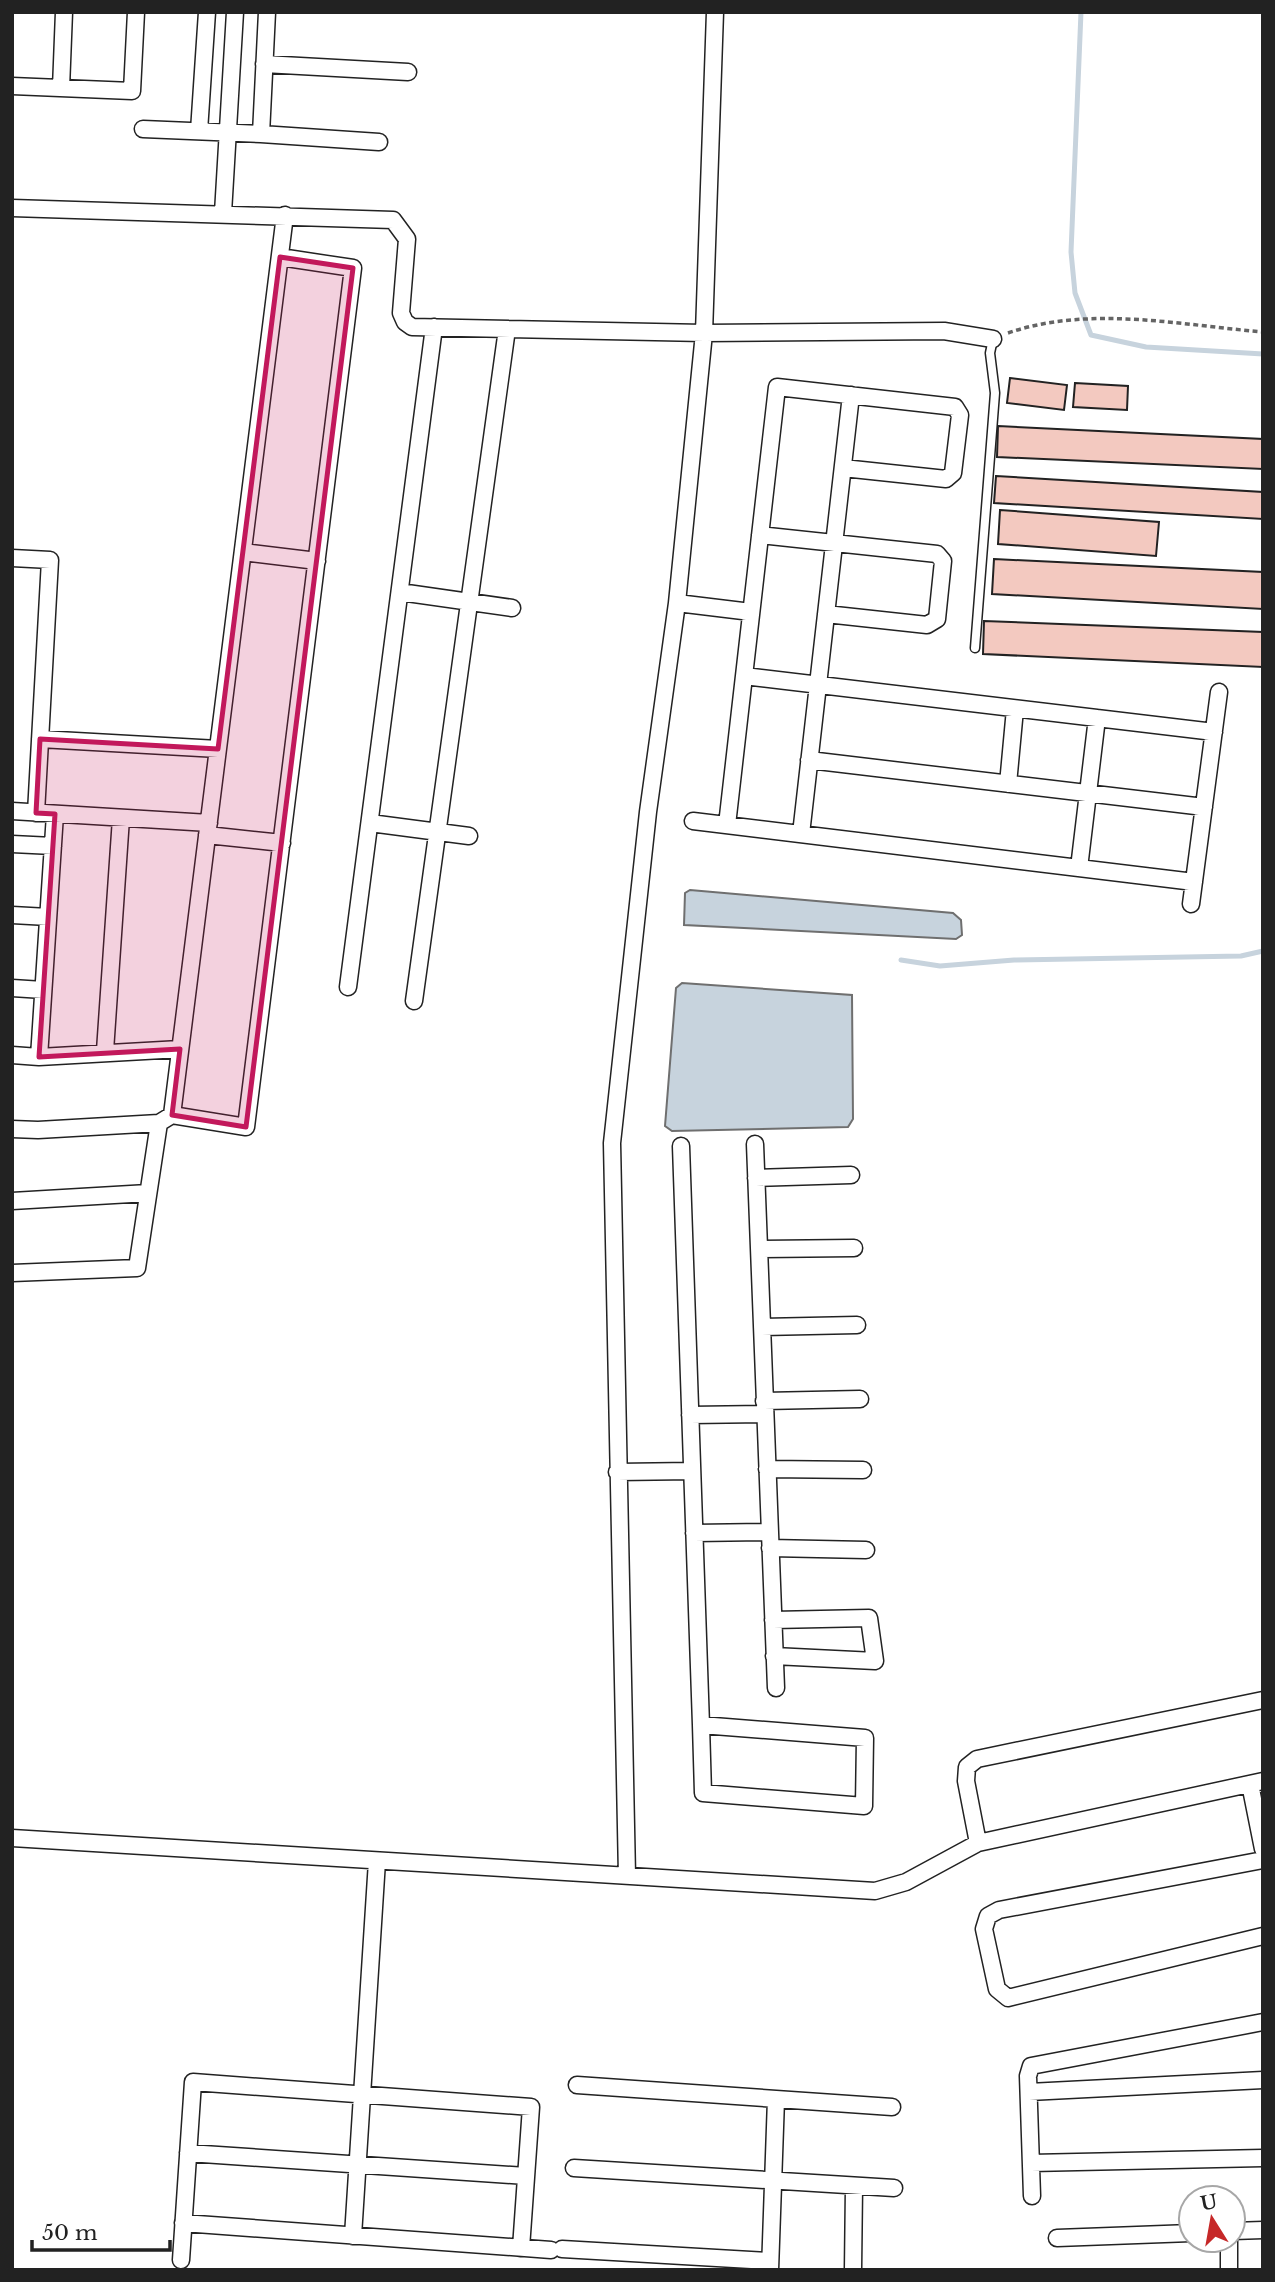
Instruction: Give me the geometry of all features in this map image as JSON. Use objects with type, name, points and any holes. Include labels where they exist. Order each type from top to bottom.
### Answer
[{"type":"street","points":[[61,88],[64,12]]},
{"type":"street","points":[[12,86],[132,92],[136,12]]},
{"type":"street","points":[[199,131],[207,12]]},
{"type":"street","points":[[223,213],[235,12]]},
{"type":"street","points":[[261,134],[267,12]]},
{"type":"street","points":[[627,1876],[612,1143],[648,812],[677,603],[704,333],[715,12]]},
{"type":"street","points":[[264,64],[408,72]]},
{"type":"street","points":[[143,129],[379,142]]},
{"type":"street","points":[[12,208],[393,220],[407,239],[402,318],[412,327],[704,333],[944,331],[993,339]]},
{"type":"street","points":[[12,1273],[137,1268],[148,1193],[180,1049],[285,215]]},
{"type":"street","points":[[12,1129],[38,1130],[165,1119],[246,1127],[353,268],[280,257]]},
{"type":"street","points":[[348,987],[434,327]]},
{"type":"street","points":[[414,1001],[507,329]]},
{"type":"street","points":[[727,825],[777,387],[955,407],[960,415],[953,473],[946,479],[843,468]]},
{"type":"street","points":[[801,834],[851,395]]},
{"type":"street","points":[[760,535],[937,554],[943,561],[937,619],[927,625],[826,614]]},
{"type":"street","points":[[243,552],[317,561]]},
{"type":"street","points":[[12,558],[50,560],[36,813]]},
{"type":"street","points":[[400,592],[512,608]]},
{"type":"street","points":[[677,603],[751,612]]},
{"type":"street","points":[[744,676],[1214,732]]},
{"type":"street","points":[[1191,904],[1219,692]]},
{"type":"street","points":[[1008,784],[1015,709]]},
{"type":"street","points":[[1079,868],[1097,718]]},
{"type":"street","points":[[40,740],[218,748]]},
{"type":"street","points":[[809,760],[1204,807]]},
{"type":"street","points":[[12,811],[121,818],[208,829],[282,843]]},
{"type":"street","points":[[39,1057],[55,814]]},
{"type":"street","points":[[105,1051],[121,818]]},
{"type":"street","points":[[692,821],[1194,882]]},
{"type":"street","points":[[370,823],[469,836]]},
{"type":"street","points":[[12,844],[53,846]]},
{"type":"street","points":[[12,915],[48,918]]},
{"type":"street","points":[[12,988],[43,990]]},
{"type":"street","points":[[12,1055],[39,1057],[105,1051],[180,1049]]},
{"type":"street","points":[[755,1144],[776,1688]]},
{"type":"street","points":[[681,1146],[694,1533],[701,1724],[704,1793],[864,1806],[865,1738],[701,1724]]},
{"type":"street","points":[[756,1178],[851,1175]]},
{"type":"street","points":[[12,1201],[33,1202],[148,1193]]},
{"type":"street","points":[[759,1249],[854,1248]]},
{"type":"street","points":[[762,1326],[857,1325]]},
{"type":"street","points":[[690,1415],[860,1399]]},
{"type":"street","points":[[767,1469],[863,1470]]},
{"type":"street","points":[[617,1472],[692,1471]]},
{"type":"street","points":[[694,1533],[866,1550]]},
{"type":"street","points":[[773,1620],[869,1618],[874,1661],[774,1656]]},
{"type":"street","points":[[978,1843],[966,1781],[967,1767],[977,1759],[1263,1700]]},
{"type":"street","points":[[12,1838],[876,1891],[906,1882],[978,1843],[1257,1782],[1263,1849]]},
{"type":"street","points":[[353,2236],[377,1860]]},
{"type":"street","points":[[1263,1860],[999,1910],[988,1916],[984,1929],[997,1989],[1008,1998],[1263,1936]]},
{"type":"street","points":[[1032,2196],[1028,2069],[1039,2063],[1263,2022]]},
{"type":"street","points":[[1028,2092],[1263,2080]]},
{"type":"street","points":[[181,2260],[193,2082],[531,2107],[521,2248]]},
{"type":"street","points":[[577,2085],[892,2107]]},
{"type":"street","points":[[183,2223],[770,2265],[776,2099]]},
{"type":"street","points":[[188,2153],[526,2176]]},
{"type":"street","points":[[1031,2163],[1263,2158]]},
{"type":"street","points":[[574,2168],[894,2188]]},
{"type":"street","points":[[853,2270],[854,2186]]},
{"type":"street","points":[[1057,2238],[1177,2234]]},
{"type":"lane","points":[[975,648],[995,393],[990,353],[993,339]]},
{"type":"path","points":[[993,339],[1028,326],[1131,318],[1263,332]]},
{"type":"highlighted area","points":[[280,257],[353,268],[246,1127],[172,1115],[180,1049],[39,1057],[55,814],[36,813],[40,739],[218,749]]},
{"type":"shaded area","points":[[690,890],[953,913],[961,920],[962,935],[956,939],[684,925],[685,893]]},
{"type":"shaded area","points":[[682,983],[852,995],[853,1119],[848,1127],[672,1131],[665,1126],[676,988]]},
{"type":"building","points":[[1010,378],[1067,385],[1064,410],[1007,403]]},
{"type":"building","points":[[1075,383],[1128,386],[1127,410],[1073,407]]},
{"type":"building","points":[[998,426],[1263,439],[1263,469],[997,457]]},
{"type":"building","points":[[996,476],[1263,492],[1263,519],[994,503]]},
{"type":"building","points":[[1000,510],[1159,522],[1156,556],[998,544]]},
{"type":"building","points":[[994,559],[1263,572],[1263,609],[992,594]]},
{"type":"building","points":[[984,621],[1263,632],[1263,667],[983,654]]},
{"type":"waterway","points":[[1081,12],[1071,252],[1075,293],[1091,335],[1146,347],[1263,354]]},
{"type":"waterway","points":[[901,960],[940,966],[1014,960],[1241,956],[1263,951]]}]
